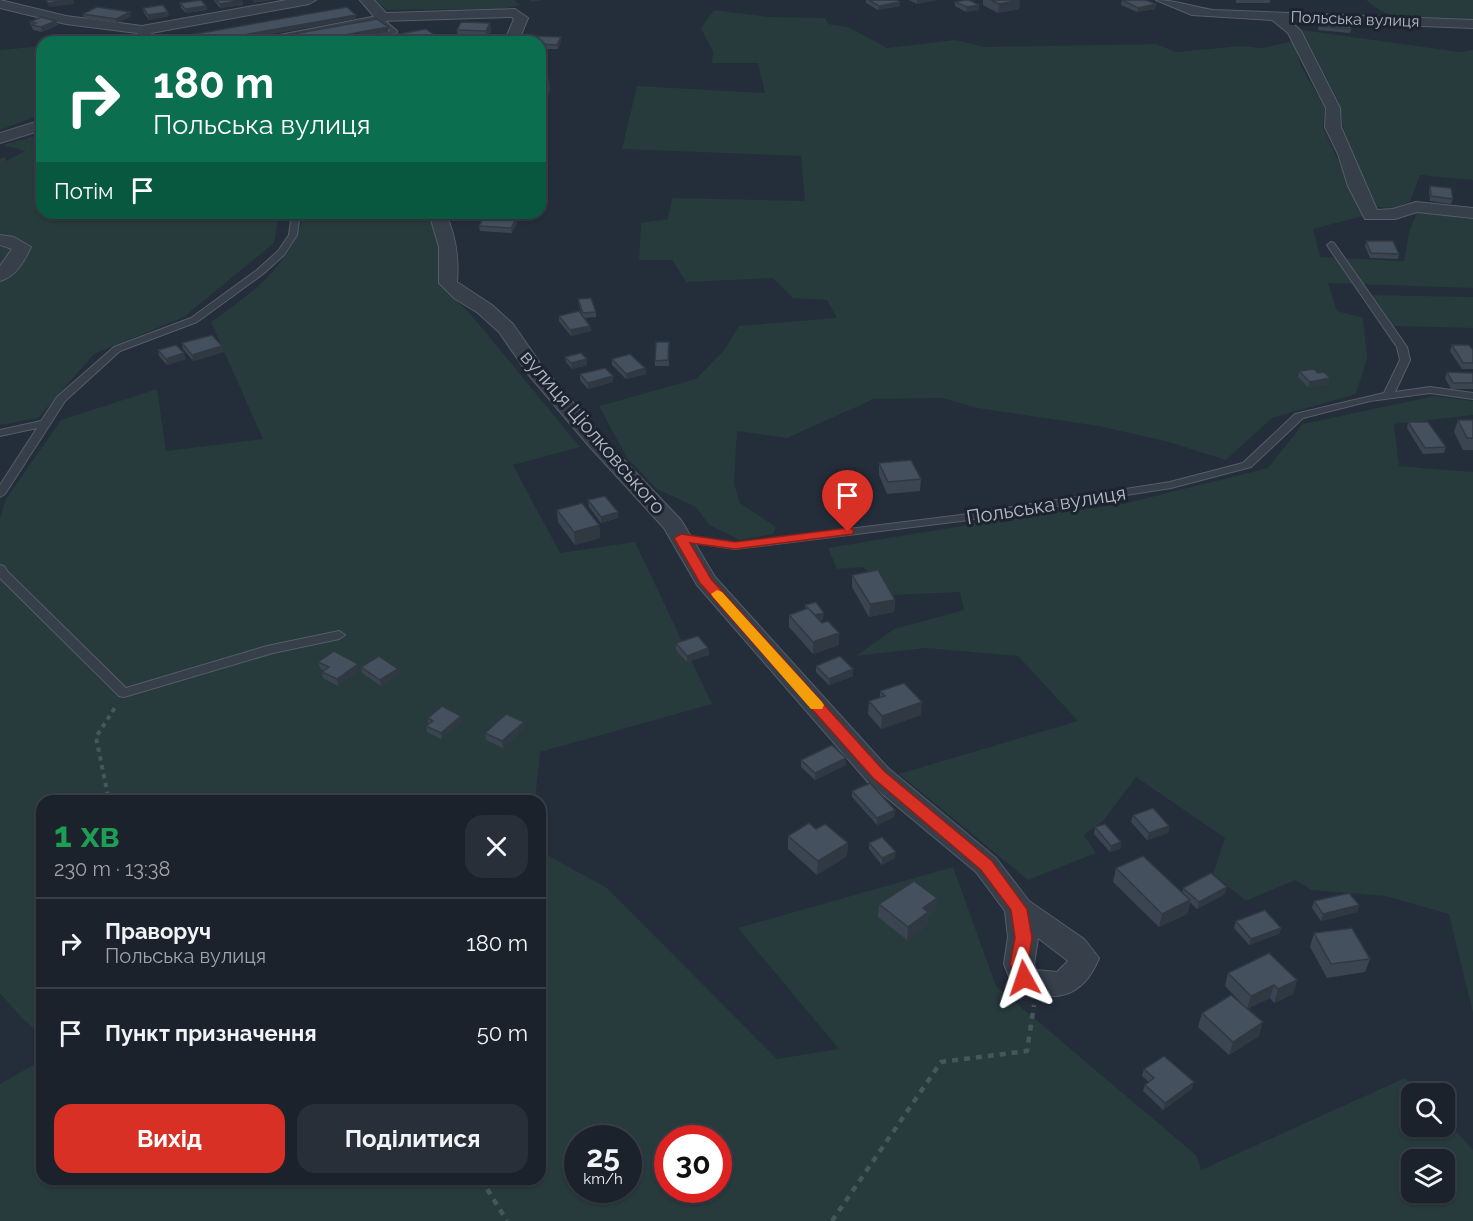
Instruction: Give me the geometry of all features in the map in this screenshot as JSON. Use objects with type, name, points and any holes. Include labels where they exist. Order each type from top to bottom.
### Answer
[{"type":"street","points":[[0,4],[66,20],[142,30],[309,0]]},
{"type":"street","points":[[368,0],[380,17],[515,13],[521,18],[514,36]]},
{"type":"street","points":[[1163,0],[1192,11],[1276,17]]},
{"type":"street","name":"Польська вулиця","points":[[1276,17],[1473,24]]},
{"type":"street","name":"Польська вулиця","points":[[1276,17],[1294,30],[1333,108],[1333,128],[1346,154],[1356,186],[1371,215],[1395,214],[1416,207],[1473,213]]},
{"type":"street","points":[[142,30],[146,36]]},
{"type":"street","points":[[0,138],[36,127]]},
{"type":"street","name":"вулиця Ціолковського","points":[[440,219],[451,256],[448,283],[460,294],[485,309],[506,328],[535,370],[596,442],[673,525],[705,580],[879,775],[986,866],[1019,909],[1073,947],[1084,958],[1080,972],[1072,979],[1051,985],[1037,985]]},
{"type":"street","points":[[0,240],[22,247],[15,262],[0,276]]},
{"type":"street","points":[[1019,909],[1023,938],[1019,964],[1024,978],[1037,985]]},
{"type":"lane","points":[[279,36],[380,17],[395,32],[375,36]]},
{"type":"lane","points":[[0,495],[61,399],[117,349],[194,320],[260,272],[282,253],[293,235],[295,219]]},
{"type":"lane","points":[[1331,245],[1402,347],[1405,360],[1388,396]]},
{"type":"lane","name":"Польська вулиця","points":[[681,538],[735,546],[961,518],[1171,485],[1246,465],[1299,416],[1388,396],[1430,390],[1473,396]]},
{"type":"lane","points":[[0,433],[45,423]]},
{"type":"lane","points":[[0,568],[3,574],[124,693],[271,649],[339,635]]},
{"type":"path","points":[[109,795],[96,737],[124,693]]},
{"type":"path","points":[[832,1221],[941,1062],[1027,1051],[1037,985]]},
{"type":"path","points":[[485,1185],[507,1221]]},
{"type":"shaded area","points":[[375,0],[514,0],[520,5],[504,9],[387,10]]},
{"type":"shaded area","points":[[1366,0],[1473,0],[1473,29],[1403,20],[1377,9]]},
{"type":"shaded area","points":[[714,10],[770,17],[825,18],[828,24],[848,27],[887,48],[955,40],[984,47],[1156,44],[1176,52],[1240,46],[1263,48],[1293,41],[1301,66],[1325,108],[1323,127],[1363,216],[1313,229],[1320,257],[1404,261],[1409,232],[1417,212],[1473,218],[1473,288],[1328,283],[1337,311],[1363,318],[1367,358],[1356,394],[1272,418],[1226,460],[1165,441],[1098,426],[977,408],[942,398],[874,399],[787,438],[737,431],[734,484],[740,503],[776,527],[773,534],[740,540],[709,525],[696,507],[657,489],[627,458],[599,406],[696,379],[725,349],[739,326],[837,318],[827,300],[793,298],[773,278],[686,282],[672,260],[639,260],[641,223],[668,219],[672,198],[805,201],[801,156],[622,149],[637,86],[765,93],[758,63],[712,63],[713,52],[701,28]]},
{"type":"shaded area","points":[[1302,30],[1460,52],[1473,50],[1473,180],[1420,175],[1410,202],[1393,208],[1375,207],[1343,128],[1339,102]]},
{"type":"shaded area","points":[[36,47],[36,116],[0,130],[0,50]]},
{"type":"shaded area","points":[[36,136],[36,219],[278,219],[274,243],[184,317],[94,354],[38,418],[0,425],[0,164],[25,151],[3,145]]},
{"type":"shaded area","points":[[302,219],[431,219],[439,235],[442,286],[473,317],[580,447],[513,465],[560,553],[635,542],[712,704],[540,752],[536,795],[36,795],[36,1031],[0,993],[0,518],[6,499],[61,420],[157,389],[166,451],[263,439],[211,322],[268,276],[280,263],[298,232]]},
{"type":"shaded area","points":[[1370,295],[1473,297],[1473,328],[1393,326]]},
{"type":"shaded area","points":[[1434,396],[1473,401],[1473,415],[1394,424],[1399,466],[1473,472],[1473,1013],[1449,914],[1385,896],[1311,890],[1295,880],[1246,901],[1213,874],[1225,838],[1136,777],[1104,820],[1084,835],[1096,853],[1028,880],[899,774],[1078,721],[1018,656],[926,648],[856,656],[894,629],[964,610],[960,592],[892,595],[863,567],[837,569],[828,548],[1004,519],[1123,504],[1268,468],[1303,424]]},
{"type":"shaded area","points":[[546,854],[607,888],[777,1059],[839,1049],[738,928],[953,867],[996,986],[1196,1155],[1201,1170],[1405,1078],[1410,1083],[1401,1083],[1401,1137],[1455,1137],[1455,1131],[1473,1150],[1473,1221],[0,1221],[0,1084],[36,1063],[36,1185],[546,1185]]},
{"type":"building","points":[[46,0],[67,0],[48,3]]},
{"type":"building","points":[[201,0],[206,6],[185,9],[180,3]]},
{"type":"building","points":[[216,0],[242,0],[220,4]]},
{"type":"building","points":[[869,0],[897,0],[900,2],[879,6]]},
{"type":"building","points":[[964,0],[979,5],[967,7],[955,2]]},
{"type":"building","points":[[991,0],[1020,0],[999,4]]},
{"type":"building","points":[[1122,0],[1146,0],[1156,4],[1138,8]]},
{"type":"building","points":[[163,5],[168,12],[148,15],[143,8]]},
{"type":"building","points":[[97,7],[130,12],[116,19],[83,14]]},
{"type":"building","points":[[347,7],[356,15],[237,36],[184,36]]},
{"type":"building","points":[[41,17],[56,21],[41,27],[32,25],[36,23],[30,22]]},
{"type":"building","points":[[377,19],[388,27],[339,36],[282,36]]},
{"type":"building","points":[[1319,19],[1351,25],[1351,29],[1319,26]]},
{"type":"building","points":[[461,22],[490,23],[486,31],[457,30]]},
{"type":"building","points":[[426,29],[436,36],[388,36]]},
{"type":"building","points":[[546,36],[561,37],[557,45],[546,44]]},
{"type":"building","points":[[1430,186],[1451,188],[1453,199],[1431,196]]},
{"type":"building","points":[[483,219],[516,219],[511,228],[479,226]]},
{"type":"building","points":[[1366,241],[1393,241],[1399,254],[1371,253]]},
{"type":"building","points":[[591,298],[596,312],[583,313],[578,299]]},
{"type":"building","points":[[579,311],[590,326],[570,330],[559,316]]},
{"type":"building","points":[[212,335],[222,346],[192,355],[182,343]]},
{"type":"building","points":[[656,342],[669,342],[668,360],[655,361]]},
{"type":"building","points":[[176,345],[184,353],[166,359],[158,350]]},
{"type":"building","points":[[1452,345],[1469,345],[1473,350],[1473,363],[1463,363]]},
{"type":"building","points":[[581,353],[587,359],[571,363],[565,357]]},
{"type":"building","points":[[630,354],[645,368],[626,374],[612,359]]},
{"type":"building","points":[[605,368],[613,376],[588,383],[580,374]]},
{"type":"building","points":[[1314,369],[1318,373],[1324,372],[1330,378],[1310,382],[1299,371]]},
{"type":"building","points":[[1447,372],[1473,373],[1473,383],[1453,383]]},
{"type":"building","points":[[1458,420],[1473,420],[1473,438],[1467,438]]},
{"type":"building","points":[[1408,422],[1428,422],[1446,447],[1425,448]]},
{"type":"building","points":[[911,460],[921,479],[888,482],[879,463]]},
{"type":"building","points":[[605,496],[618,512],[601,517],[588,500]]},
{"type":"building","points":[[582,503],[599,525],[574,532],[557,510]]},
{"type":"building","points":[[878,570],[895,600],[870,604],[852,575]]},
{"type":"building","points":[[816,602],[824,613],[815,615],[805,605]]},
{"type":"building","points":[[808,608],[822,623],[828,621],[839,633],[813,642],[789,615]]},
{"type":"building","points":[[698,636],[708,648],[687,656],[676,643]]},
{"type":"building","points":[[334,651],[358,664],[337,679],[322,672],[329,667],[318,662]]},
{"type":"building","points":[[379,656],[398,669],[380,680],[361,667]]},
{"type":"building","points":[[840,656],[853,669],[829,679],[816,666]]},
{"type":"building","points":[[904,683],[922,702],[882,716],[869,701],[885,696],[880,691]]},
{"type":"building","points":[[442,706],[461,716],[441,733],[426,726],[433,721],[428,718]]},
{"type":"building","points":[[506,714],[524,722],[502,741],[485,733]]},
{"type":"building","points":[[832,745],[846,758],[815,773],[801,760]]},
{"type":"building","points":[[870,783],[895,810],[877,818],[852,791]]},
{"type":"building","points":[[1153,808],[1169,826],[1149,833],[1133,815]]},
{"type":"building","points":[[809,823],[816,829],[825,824],[848,843],[818,861],[788,836]]},
{"type":"building","points":[[1105,824],[1121,842],[1111,846],[1095,827]]},
{"type":"building","points":[[882,837],[896,852],[882,858],[869,843]]},
{"type":"building","points":[[1143,856],[1190,900],[1162,914],[1116,868]]},
{"type":"building","points":[[1211,873],[1227,887],[1199,902],[1183,888]]},
{"type":"building","points":[[914,881],[937,898],[923,908],[928,912],[908,927],[879,904]]},
{"type":"building","points":[[1349,893],[1359,905],[1323,914],[1314,901]]},
{"type":"building","points":[[1265,910],[1281,928],[1251,939],[1236,921]]},
{"type":"building","points":[[1352,928],[1370,959],[1331,964],[1314,933]]},
{"type":"building","points":[[1269,953],[1297,980],[1278,989],[1274,985],[1251,996],[1228,973]]},
{"type":"building","points":[[1231,995],[1263,1022],[1233,1042],[1202,1013]]},
{"type":"building","points":[[1164,1056],[1194,1082],[1165,1103],[1145,1085],[1154,1078],[1144,1069]]},
{"type":"slow traffic","points":[[717,594],[817,705]]},
{"type":"route","points":[[848,532],[735,546],[681,538],[705,580],[879,775],[986,866],[1019,909],[1023,938],[1019,964],[1024,978]]}]
